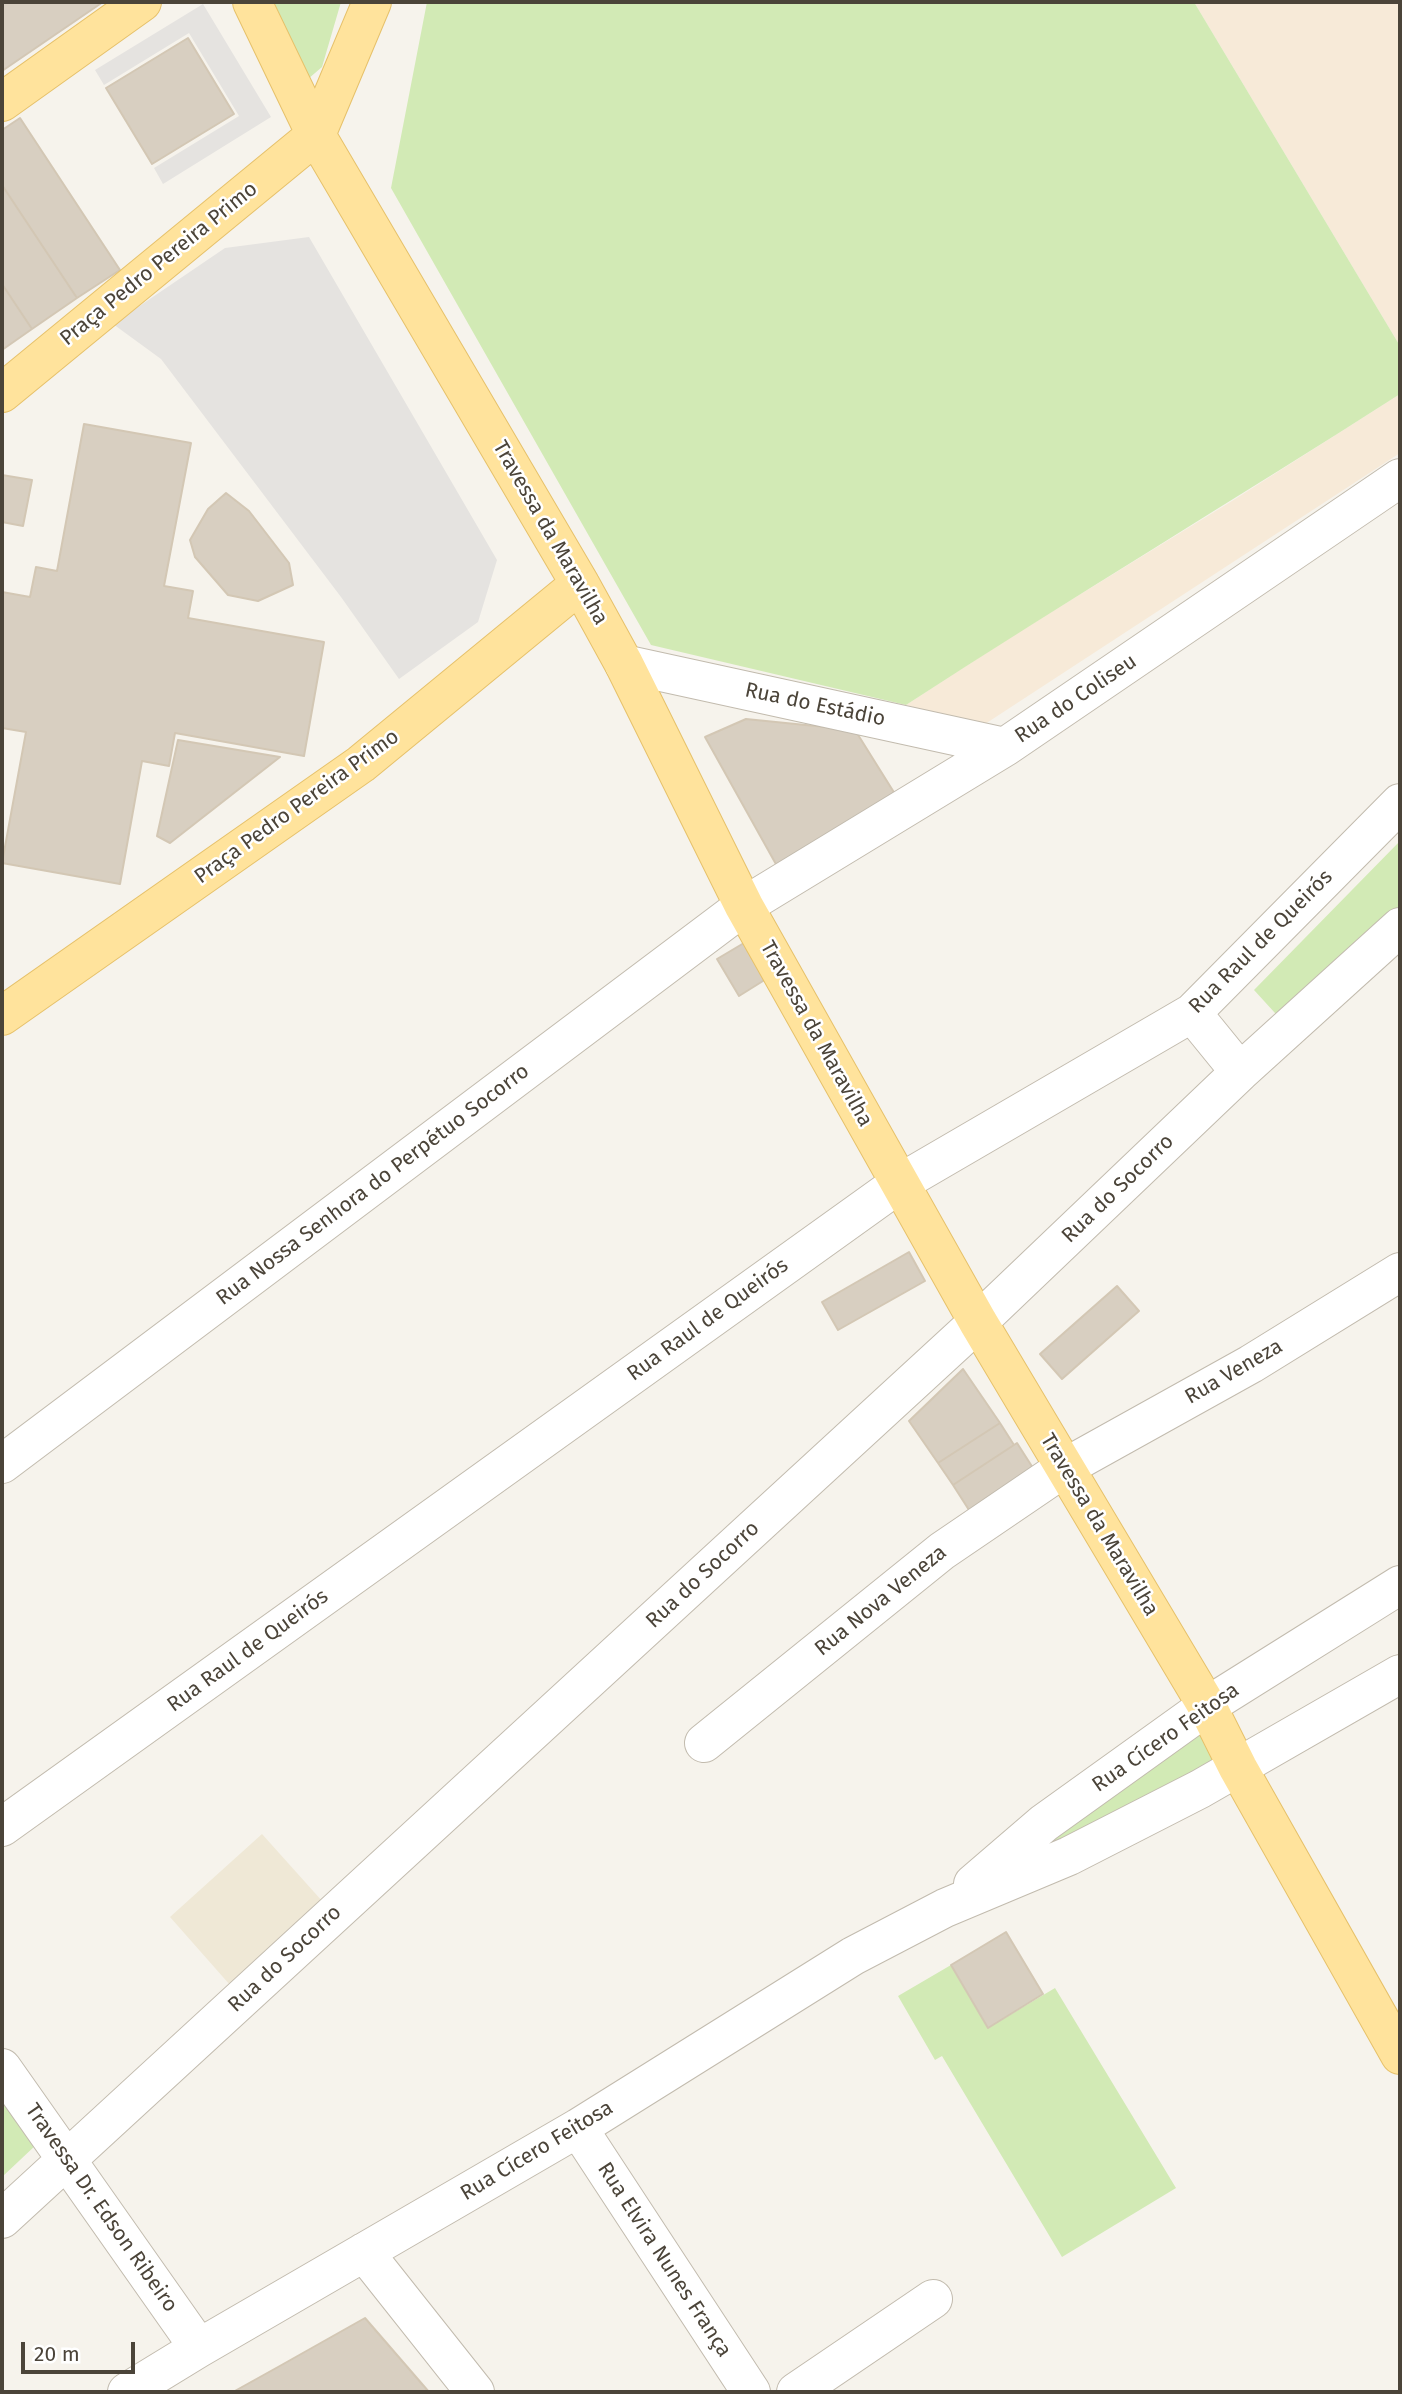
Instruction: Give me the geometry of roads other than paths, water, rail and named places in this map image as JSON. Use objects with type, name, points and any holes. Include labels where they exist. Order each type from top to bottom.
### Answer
[{"type":"main road","points":[[2,102],[142,2]]},
{"type":"main road","name":"Travessa da Maravilha","points":[[252,2],[316,135],[580,584],[624,664],[744,906],[978,1322],[1207,1706],[1238,1768],[1400,2055]]},
{"type":"main road","points":[[316,135],[372,2]]},
{"type":"main road","name":"Praça Pedro Pereira Primo","points":[[2,393],[316,135]]},
{"type":"main road","name":"Praça Pedro Pereira Primo","points":[[2,1016],[360,764],[580,584]]},
{"type":"street","name":"Rua do Coliseu","points":[[744,906],[1005,747],[1400,478]]},
{"type":"street","name":"Rua do Estádio","points":[[624,664],[1005,747]]},
{"type":"street","name":"Rua Raul de Queirós","points":[[2,1827],[900,1183],[1192,1013],[1400,803]]},
{"type":"street","name":"Rua Nossa Senhora do Perpétuo Socorro","points":[[2,1464],[744,906]]},
{"type":"street","name":"Rua do Socorro","points":[[2,2219],[978,1322],[1240,1072],[1400,927]]},
{"type":"street","points":[[1192,1013],[1240,1072]]},
{"type":"street","name":"Rua Veneza","points":[[1064,1468],[1251,1364],[1400,1272]]},
{"type":"street","name":"Rua Nova Veneza","points":[[704,1743],[942,1551],[1064,1468]]},
{"type":"street","name":"Rua Cícero Feitosa","points":[[944,1908],[1044,1823],[1207,1706],[1400,1585]]},
{"type":"street","name":"Rua Cícero Feitosa","points":[[127,2392],[578,2127],[853,1956],[944,1908],[1069,1856],[1238,1768],[1400,1674]]},
{"type":"street","name":"Travessa Dr. Edson Ribeiro","points":[[2,2068],[199,2348]]},
{"type":"street","name":"Rua Elvira Nunes França","points":[[578,2127],[751,2392]]},
{"type":"street","points":[[364,2252],[475,2392]]},
{"type":"street","points":[[796,2392],[933,2299]]}]
